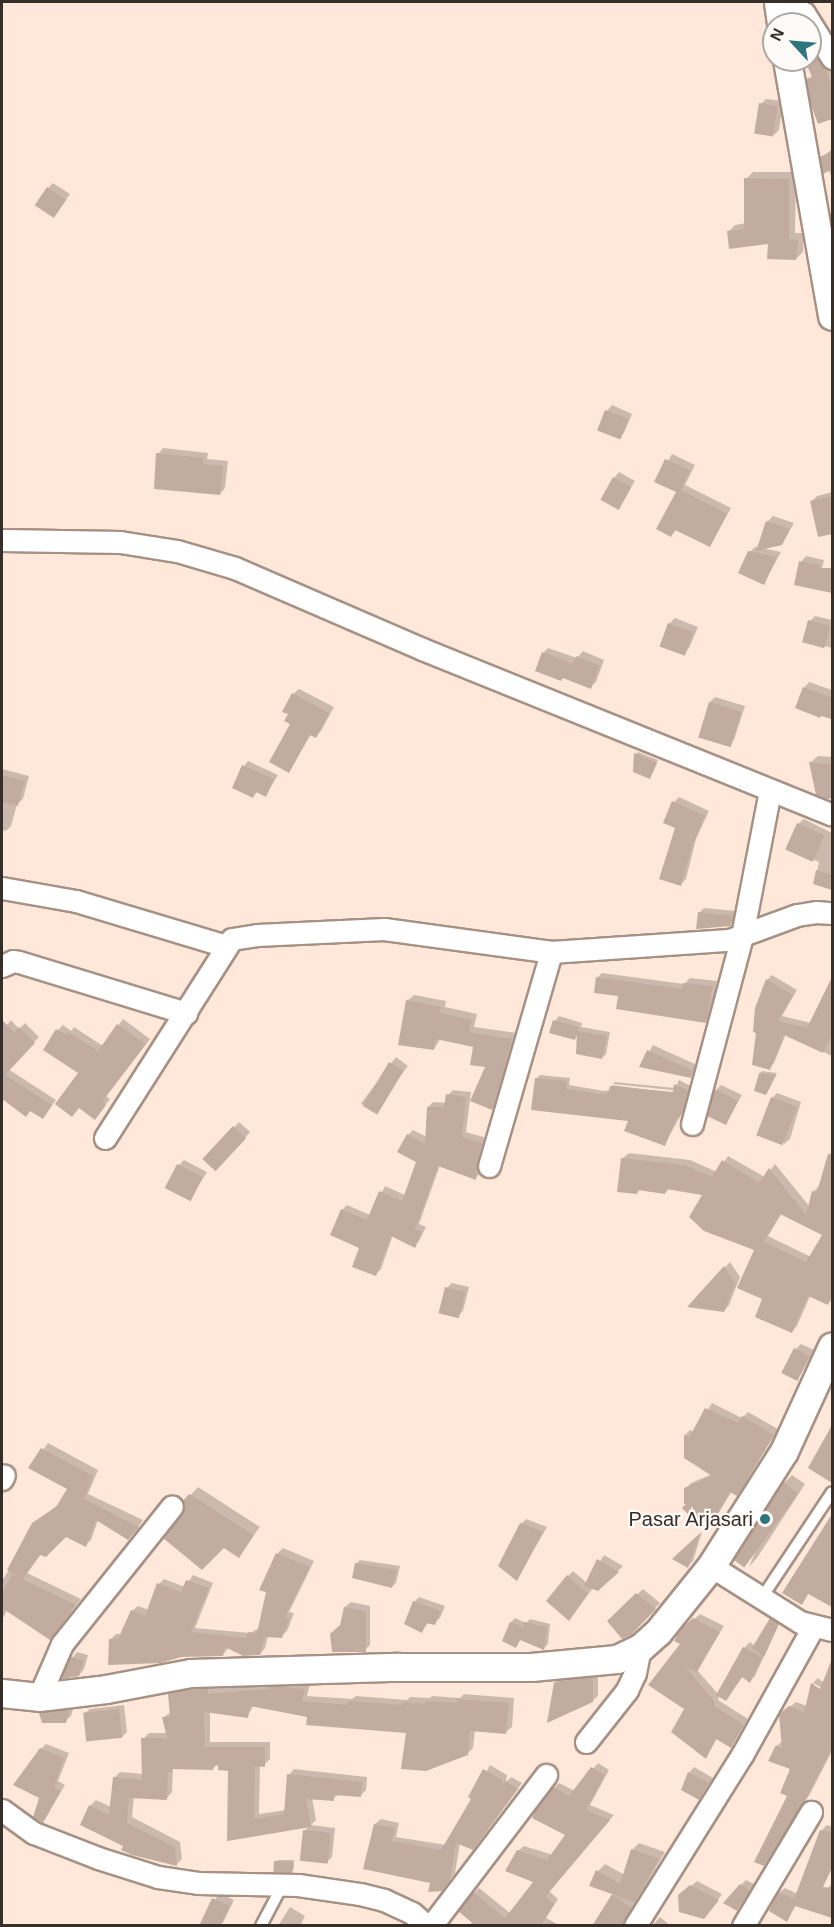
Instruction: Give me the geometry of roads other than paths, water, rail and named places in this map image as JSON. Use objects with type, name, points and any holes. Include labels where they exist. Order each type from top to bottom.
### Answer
[{"type":"street","points":[[780,10],[804,13],[832,58]]},
{"type":"street","points":[[789,72],[832,316]]},
{"type":"street","points":[[2,540],[120,542],[177,551],[235,568],[422,649],[832,815]]},
{"type":"street","points":[[692,1124],[742,936],[770,790]]},
{"type":"street","points":[[2,888],[76,901],[225,946]]},
{"type":"street","points":[[105,1138],[186,1013],[225,946],[232,939],[243,936],[384,929],[551,952],[729,940],[797,915],[816,912],[832,913]]},
{"type":"street","points":[[489,1166],[551,952]]},
{"type":"street","points":[[2,966],[13,961],[19,962],[186,1013]]},
{"type":"street","points":[[2,1692],[39,1697],[191,1673],[398,1667],[531,1667],[617,1659],[640,1648],[658,1632],[711,1566],[784,1451],[832,1346]]},
{"type":"street","points":[[39,1697],[62,1644],[172,1506]]},
{"type":"street","points":[[635,1926],[823,1628],[761,1599],[711,1566]]},
{"type":"street","points":[[586,1742],[627,1690],[635,1673],[640,1648]]},
{"type":"street","points":[[2,1810],[34,1833],[98,1858],[158,1877],[198,1883],[323,1888],[384,1900],[412,1913],[429,1926],[546,1775]]},
{"type":"street","points":[[743,1926],[811,1812]]},
{"type":"lane","points":[[761,1599],[832,1492]]},
{"type":"lane","points":[[261,1926],[282,1886]]},
{"type":"place","name":"Pasar Arjasari","points":[[765,1519]]}]
